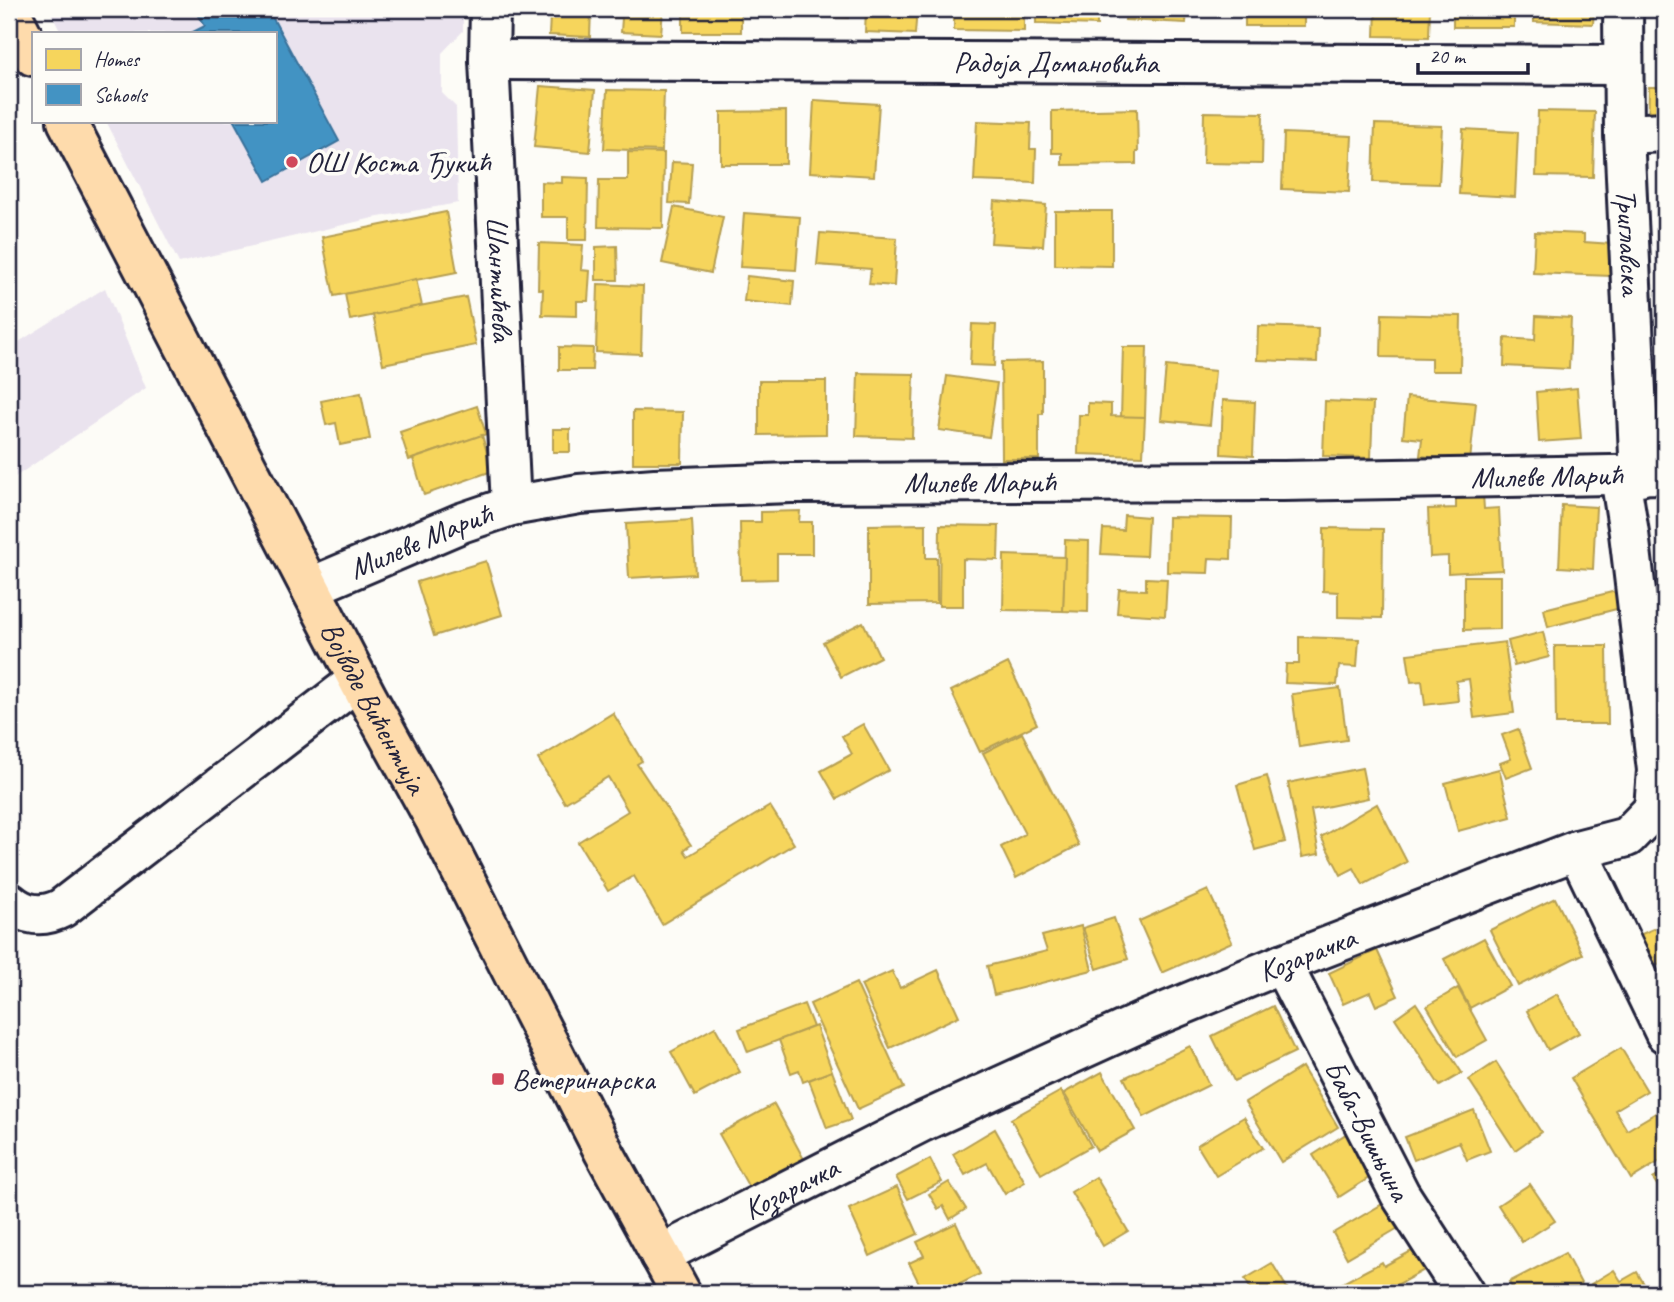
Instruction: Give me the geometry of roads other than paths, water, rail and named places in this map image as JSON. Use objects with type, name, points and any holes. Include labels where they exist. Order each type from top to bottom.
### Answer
[{"type":"main road","points":[[9,9],[32,54]]},
{"type":"main road","name":"Војводе Вићентија","points":[[68,122],[358,680],[434,818],[604,1152],[681,1293]]},
{"type":"street","name":"Шантићева","points":[[490,9],[489,60],[511,506]]},
{"type":"street","name":"Триглавска","points":[[1623,9],[1624,134],[1642,475]]},
{"type":"street","name":"Радоја Домановића","points":[[489,60],[1623,65]]},
{"type":"street","points":[[1624,134],[1665,132]]},
{"type":"street","name":"Милеве Марић","points":[[311,587],[461,523],[511,506],[579,495],[642,489],[768,484],[1269,481],[1642,475]]},
{"type":"street","name":"Козарачка","points":[[660,1255],[922,1122],[1146,1020],[1282,964],[1577,850],[1627,838],[1654,809],[1657,770],[1629,533],[1642,475]]},
{"type":"street","points":[[9,941],[26,908],[62,908],[358,680]]},
{"type":"street","points":[[1577,850],[1665,1033]]},
{"type":"street","name":"Баба-Вишњина","points":[[1282,964],[1400,1195],[1464,1293]]},
{"type":"place","name":"ОШ Коста Ђукић","points":[[292,162]]},
{"type":"place","name":"Ветеринарска","points":[[498,1079]]}]
